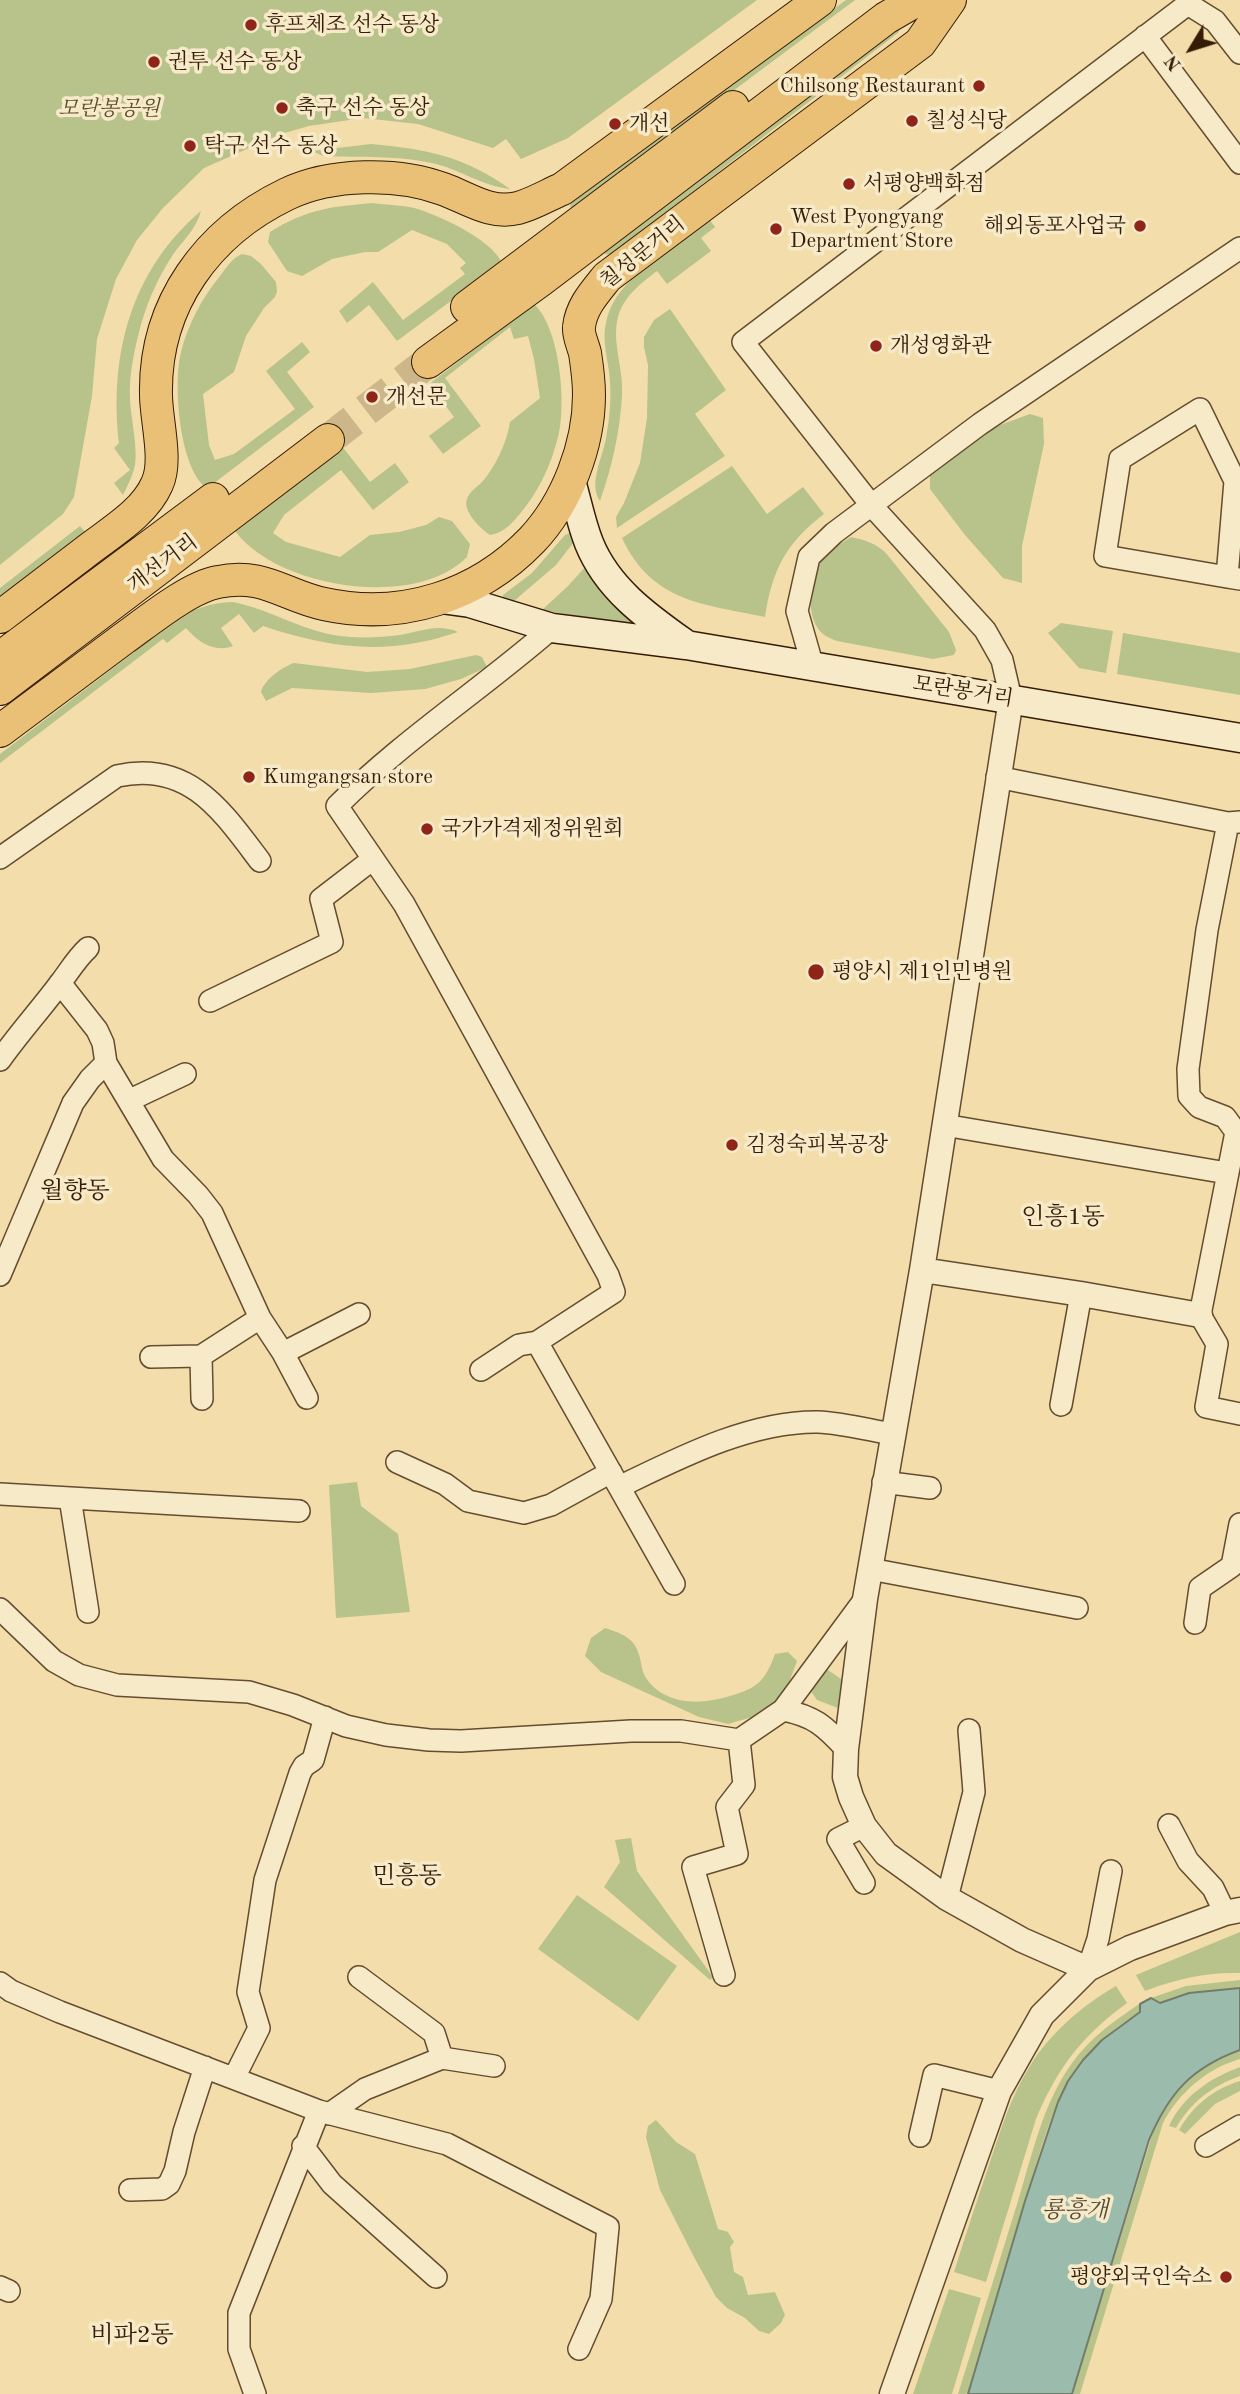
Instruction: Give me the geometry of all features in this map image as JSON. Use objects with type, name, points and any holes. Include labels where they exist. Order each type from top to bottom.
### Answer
[{"type":"main road","points":[[0,617],[132,516],[158,483],[161,464],[156,393],[159,352],[168,320],[179,294],[195,268],[215,243],[241,220],[289,193],[333,180],[389,177],[442,188],[484,208],[517,208],[562,189],[820,0]]},
{"type":"main road","name":"칠성문거리","points":[[874,0],[422,354],[541,280],[886,18],[917,0]]},
{"type":"main road","name":"칠성문거리","points":[[194,592],[215,582],[240,579],[267,582],[323,604],[366,610],[409,607],[457,593],[498,570],[533,539],[553,512],[570,481],[584,435],[589,395],[585,353],[578,328],[587,302],[607,277],[920,43],[950,0]]},
{"type":"main road","name":"개선거리","points":[[0,658],[321,432],[0,689]]},
{"type":"main road","points":[[570,481],[590,544],[606,573],[622,594],[686,645]]},
{"type":"main road","name":"개선거리","points":[[0,731],[157,614],[194,592]]},
{"type":"main road","name":"모란봉거리","points":[[441,599],[470,603],[552,628],[686,645],[1240,738]]},
{"type":"street","points":[[1088,1969],[1022,1940],[947,1898],[886,1854],[864,1826],[845,1777],[864,1600],[922,1270],[1011,699],[1002,660],[985,630],[872,506],[743,342],[1188,4],[1215,20],[1240,53]]},
{"type":"street","points":[[1145,36],[1240,163]]},
{"type":"street","points":[[813,667],[797,611],[809,557],[834,533],[980,424],[1240,248]]},
{"type":"street","points":[[1200,409],[1235,481],[1233,578],[1105,556],[1121,459],[1200,409]]},
{"type":"street","points":[[481,1370],[519,1345],[537,1342],[614,1292],[608,1275],[404,904],[338,806],[364,780],[505,669],[552,628]]},
{"type":"street","points":[[0,858],[117,776],[135,772],[168,774],[201,793],[223,812],[260,861]]},
{"type":"street","points":[[997,777],[1234,822],[1207,930],[1188,1069],[1189,1096],[1199,1107],[1225,1117],[1238,1132],[1227,1173],[1200,1315],[1217,1343],[1206,1407],[1240,1414]]},
{"type":"street","points":[[210,1001],[332,942],[321,899],[373,859]]},
{"type":"street","points":[[0,1060],[78,956],[88,948]]},
{"type":"street","points":[[60,983],[97,1030],[103,1044],[106,1063],[163,1159],[212,1213],[260,1318],[283,1353],[307,1398]]},
{"type":"street","points":[[0,1275],[73,1103],[90,1079],[106,1063]]},
{"type":"street","points":[[130,1100],[185,1074]]},
{"type":"street","points":[[944,1125],[1227,1173]]},
{"type":"street","points":[[922,1270],[1200,1315]]},
{"type":"street","points":[[1062,1405],[1081,1294]]},
{"type":"street","points":[[283,1353],[359,1314]]},
{"type":"street","points":[[151,1357],[201,1356],[260,1318]]},
{"type":"street","points":[[537,1342],[674,1584]]},
{"type":"street","points":[[201,1356],[202,1399]]},
{"type":"street","points":[[397,1462],[445,1484],[468,1501],[524,1513],[763,1427],[818,1422],[892,1434]]},
{"type":"street","points":[[883,1482],[930,1488]]},
{"type":"street","points":[[0,1494],[299,1511]]},
{"type":"street","points":[[70,1498],[88,1612]]},
{"type":"street","points":[[1195,1623],[1200,1588],[1232,1566],[1240,1524]]},
{"type":"street","points":[[870,1569],[1077,1608]]},
{"type":"street","points":[[0,1609],[54,1661],[79,1675],[117,1685],[249,1692],[359,1729],[429,1740],[681,1731],[739,1740],[783,1710],[864,1600]]},
{"type":"street","points":[[783,1710],[803,1714],[825,1726],[846,1749]]},
{"type":"street","points":[[234,2078],[259,2028],[248,1992],[265,1880],[300,1773],[304,1766],[313,1760],[325,1717]]},
{"type":"street","points":[[947,1898],[974,1793],[969,1730]]},
{"type":"street","points":[[724,1975],[693,1867],[737,1854],[727,1807],[744,1785],[739,1740]]},
{"type":"street","points":[[892,2394],[999,2091],[1042,2015],[1088,1969],[1130,1948],[1232,1912],[1188,1861],[1169,1825]]},
{"type":"street","points":[[864,1826],[838,1839],[864,1883]]},
{"type":"street","points":[[1088,1969],[1098,1939],[1111,1871]]},
{"type":"street","points":[[359,1977],[434,2033],[442,2058]]},
{"type":"street","points":[[0,1983],[11,1991],[60,2012],[324,2112],[447,2144],[608,2227],[601,2299],[579,2349]]},
{"type":"street","points":[[255,2394],[239,2349],[239,2313],[303,2146],[324,2112],[365,2089],[442,2058],[494,2066]]},
{"type":"street","points":[[130,2190],[162,2189],[169,2184],[205,2067]]},
{"type":"street","points":[[920,2136],[934,2075],[999,2091]]},
{"type":"street","points":[[1206,2146],[1240,2126]]},
{"type":"street","points":[[303,2146],[332,2184],[436,2277]]},
{"type":"green space","name":"모란봉공원","points":[[0,0],[757,0],[568,138],[521,159],[506,139],[493,148],[418,124],[363,118],[309,126],[281,134],[204,168],[163,208],[137,240],[116,279],[97,339],[92,396],[74,497],[63,514],[0,565]]},
{"type":"green space","points":[[846,0],[855,0],[576,208],[570,207],[571,200]]},
{"type":"green space","points":[[895,28],[899,28],[899,32],[611,255],[605,254],[604,250]]},
{"type":"green space","points":[[371,144],[409,148],[444,156],[477,169],[510,189],[490,185],[452,169],[418,160],[323,156],[312,151]]},
{"type":"green space","points":[[372,203],[415,208],[442,218],[478,238],[497,254],[502,263],[397,341],[369,305],[347,323],[339,311],[373,282],[403,320],[465,274],[460,268],[466,263],[447,244],[412,230],[378,252],[332,259],[302,276],[287,271],[268,242],[270,232],[296,218],[331,208]]},
{"type":"green space","points":[[201,211],[192,230],[161,275],[141,325],[130,384],[136,459],[123,495],[114,483],[130,470],[114,448],[119,443],[118,378],[122,346],[130,316],[157,260],[177,234]]},
{"type":"green space","points":[[709,219],[715,227],[701,238],[711,251],[667,284],[657,271],[630,294],[620,312],[616,333],[622,383],[621,409],[615,449],[600,501],[595,487],[610,405],[610,380],[604,335],[609,311],[630,281]]},
{"type":"green space","points":[[242,254],[251,256],[261,264],[276,282],[277,292],[246,336],[234,372],[203,394],[209,445],[215,460],[234,454],[295,409],[266,371],[302,342],[310,352],[287,372],[314,407],[209,487],[204,486],[196,475],[184,442],[178,402],[179,366],[188,331],[202,302],[230,263]]},
{"type":"green space","points":[[534,304],[549,328],[555,345],[561,380],[560,427],[555,449],[536,492],[509,526],[490,535],[477,524],[466,504],[471,492],[487,476],[500,454],[510,422],[540,398],[528,336],[514,339],[510,327],[445,378],[481,426],[443,454],[429,436],[454,417],[429,384]]},
{"type":"green space","points":[[670,309],[726,390],[695,414],[725,456],[617,528],[616,517],[640,463],[647,418],[648,365],[644,337],[654,320]]},
{"type":"green space","points":[[1030,414],[1043,418],[1044,444],[1022,546],[1022,583],[1003,578],[965,535],[930,489],[930,470],[981,432]]},
{"type":"green space","points":[[341,445],[370,482],[395,463],[409,482],[373,510],[341,470],[284,515],[273,533],[286,542],[340,557],[370,535],[399,532],[426,525],[439,517],[452,521],[470,544],[467,557],[444,573],[415,583],[382,587],[347,585],[313,578],[282,567],[255,551],[235,531],[235,527]]},
{"type":"green space","points":[[732,466],[767,514],[803,487],[824,514],[800,536],[783,559],[772,585],[765,617],[700,603],[664,588],[648,576],[622,538]]},
{"type":"green space","points":[[80,526],[86,533],[0,600],[0,588]]},
{"type":"green space","points":[[572,532],[577,538],[556,565],[514,601],[503,601],[503,595],[532,573],[565,535]]},
{"type":"green space","points":[[851,537],[870,542],[886,553],[949,632],[956,650],[954,655],[933,659],[837,641],[822,633],[811,610],[815,573],[829,553]]},
{"type":"green space","points":[[587,565],[632,621],[628,624],[542,610]]},
{"type":"green space","points":[[233,602],[335,635],[382,637],[436,628],[458,632],[408,644],[360,647],[313,640],[263,626],[254,633],[239,614],[221,628],[233,646],[219,648],[201,642],[186,628],[167,643],[163,639],[0,763],[0,754],[174,622],[202,607]]},
{"type":"green space","points":[[1061,623],[1113,631],[1106,673],[1079,668],[1048,633]]},
{"type":"green space","points":[[1123,633],[1240,653],[1240,695],[1117,674]]},
{"type":"green space","points":[[476,655],[482,657],[487,667],[461,679],[425,689],[371,693],[292,688],[266,701],[261,692],[274,674],[294,663],[367,672],[410,669]]},
{"type":"green space","points":[[357,1482],[361,1506],[398,1534],[410,1612],[336,1618],[329,1485]]},
{"type":"green space","points":[[605,1628],[625,1636],[633,1643],[637,1648],[644,1675],[654,1687],[663,1694],[685,1701],[708,1701],[747,1690],[764,1677],[775,1654],[788,1652],[797,1661],[784,1696],[759,1715],[728,1724],[699,1717],[601,1672],[585,1656],[591,1638]]},
{"type":"green space","points":[[828,1670],[844,1681],[846,1697],[838,1708],[817,1700],[810,1690],[812,1677]]},
{"type":"green space","points":[[631,1838],[637,1871],[713,1977],[710,1980],[604,1887],[620,1862],[615,1840]]},
{"type":"green space","points":[[577,1895],[677,1966],[638,2021],[538,1949]]},
{"type":"green space","points":[[1240,1932],[1240,1973],[1191,1977],[1145,1991],[1136,1975]]},
{"type":"green space","points":[[1240,1980],[1240,1988],[1174,1997],[1160,2003],[1151,1998],[1186,1986]]},
{"type":"green space","points":[[1116,1986],[1127,2003],[1096,2028],[1072,2054],[1044,2100],[986,2282],[954,2272],[1002,2127],[1023,2077],[1057,2031],[1091,2002]]},
{"type":"green space","points":[[1139,2004],[1140,2012],[1109,2034],[1090,2052],[1068,2082],[1041,2147],[968,2394],[958,2394],[1053,2095],[1072,2063],[1087,2046]]},
{"type":"green space","points":[[1240,2050],[1240,2059],[1216,2069],[1185,2092],[1163,2123],[1080,2394],[1072,2394],[1155,2126],[1181,2084],[1200,2069]]},
{"type":"green space","points":[[1240,2067],[1240,2076],[1203,2096],[1188,2110],[1176,2128],[1169,2126],[1182,2106],[1198,2089]]},
{"type":"green space","points":[[1240,2081],[1240,2091],[1215,2104],[1185,2134],[1179,2130],[1205,2099]]},
{"type":"green space","points":[[656,2120],[676,2142],[695,2154],[718,2229],[728,2232],[734,2242],[730,2247],[734,2272],[743,2277],[748,2295],[775,2292],[785,2315],[769,2334],[759,2331],[716,2297],[694,2257],[660,2190],[646,2137],[648,2126]]},
{"type":"green space","points":[[949,2289],[981,2298],[952,2394],[913,2394]]},
{"type":"water","name":"룡흥개","points":[[1240,1988],[1240,2050],[1208,2065],[1184,2084],[1165,2109],[1149,2140],[1072,2394],[968,2394],[1025,2201],[1058,2102],[1068,2081],[1102,2040],[1140,2012],[1140,2004],[1151,1998],[1160,2003],[1189,1993]]},
{"type":"tunnel","points":[[328,440],[428,362]]},
{"type":"place","name":"후프체조 선수 동상","points":[[251,25]]},
{"type":"place","name":"권투 선수 동상","points":[[154,62]]},
{"type":"place","name":"Chilsong Restaurant","points":[[979,86]]},
{"type":"place","name":"축구 선수 동상","points":[[282,108]]},
{"type":"place","name":"칠성식당","points":[[912,121]]},
{"type":"place","name":"개선","points":[[615,124]]},
{"type":"place","name":"탁구 선수 동상","points":[[190,146]]},
{"type":"place","name":"서평양백화점","points":[[849,184]]},
{"type":"place","name":"해외동포사업국","points":[[1140,226]]},
{"type":"place","name":"West Pyongyang Department Store","points":[[776,229]]},
{"type":"place","name":"개성영화관","points":[[876,346]]},
{"type":"place","name":"개선문","points":[[372,397]]},
{"type":"place","name":"Kumgangsan store","points":[[249,777]]},
{"type":"place","name":"국가가격제정위원회","points":[[427,829]]},
{"type":"place","name":"평양시 제1인민병원","points":[[816,972]]},
{"type":"place","name":"김정숙피복공장","points":[[732,1145]]},
{"type":"place","name":"평양외국인숙소","points":[[1226,2277]]},
{"type":"district","name":"월향동","points":[[75,1192]]},
{"type":"district","name":"인흥1동","points":[[1063,1218]]},
{"type":"district","name":"민흥동","points":[[407,1877]]},
{"type":"district","name":"비파2동","points":[[132,2336]]}]
